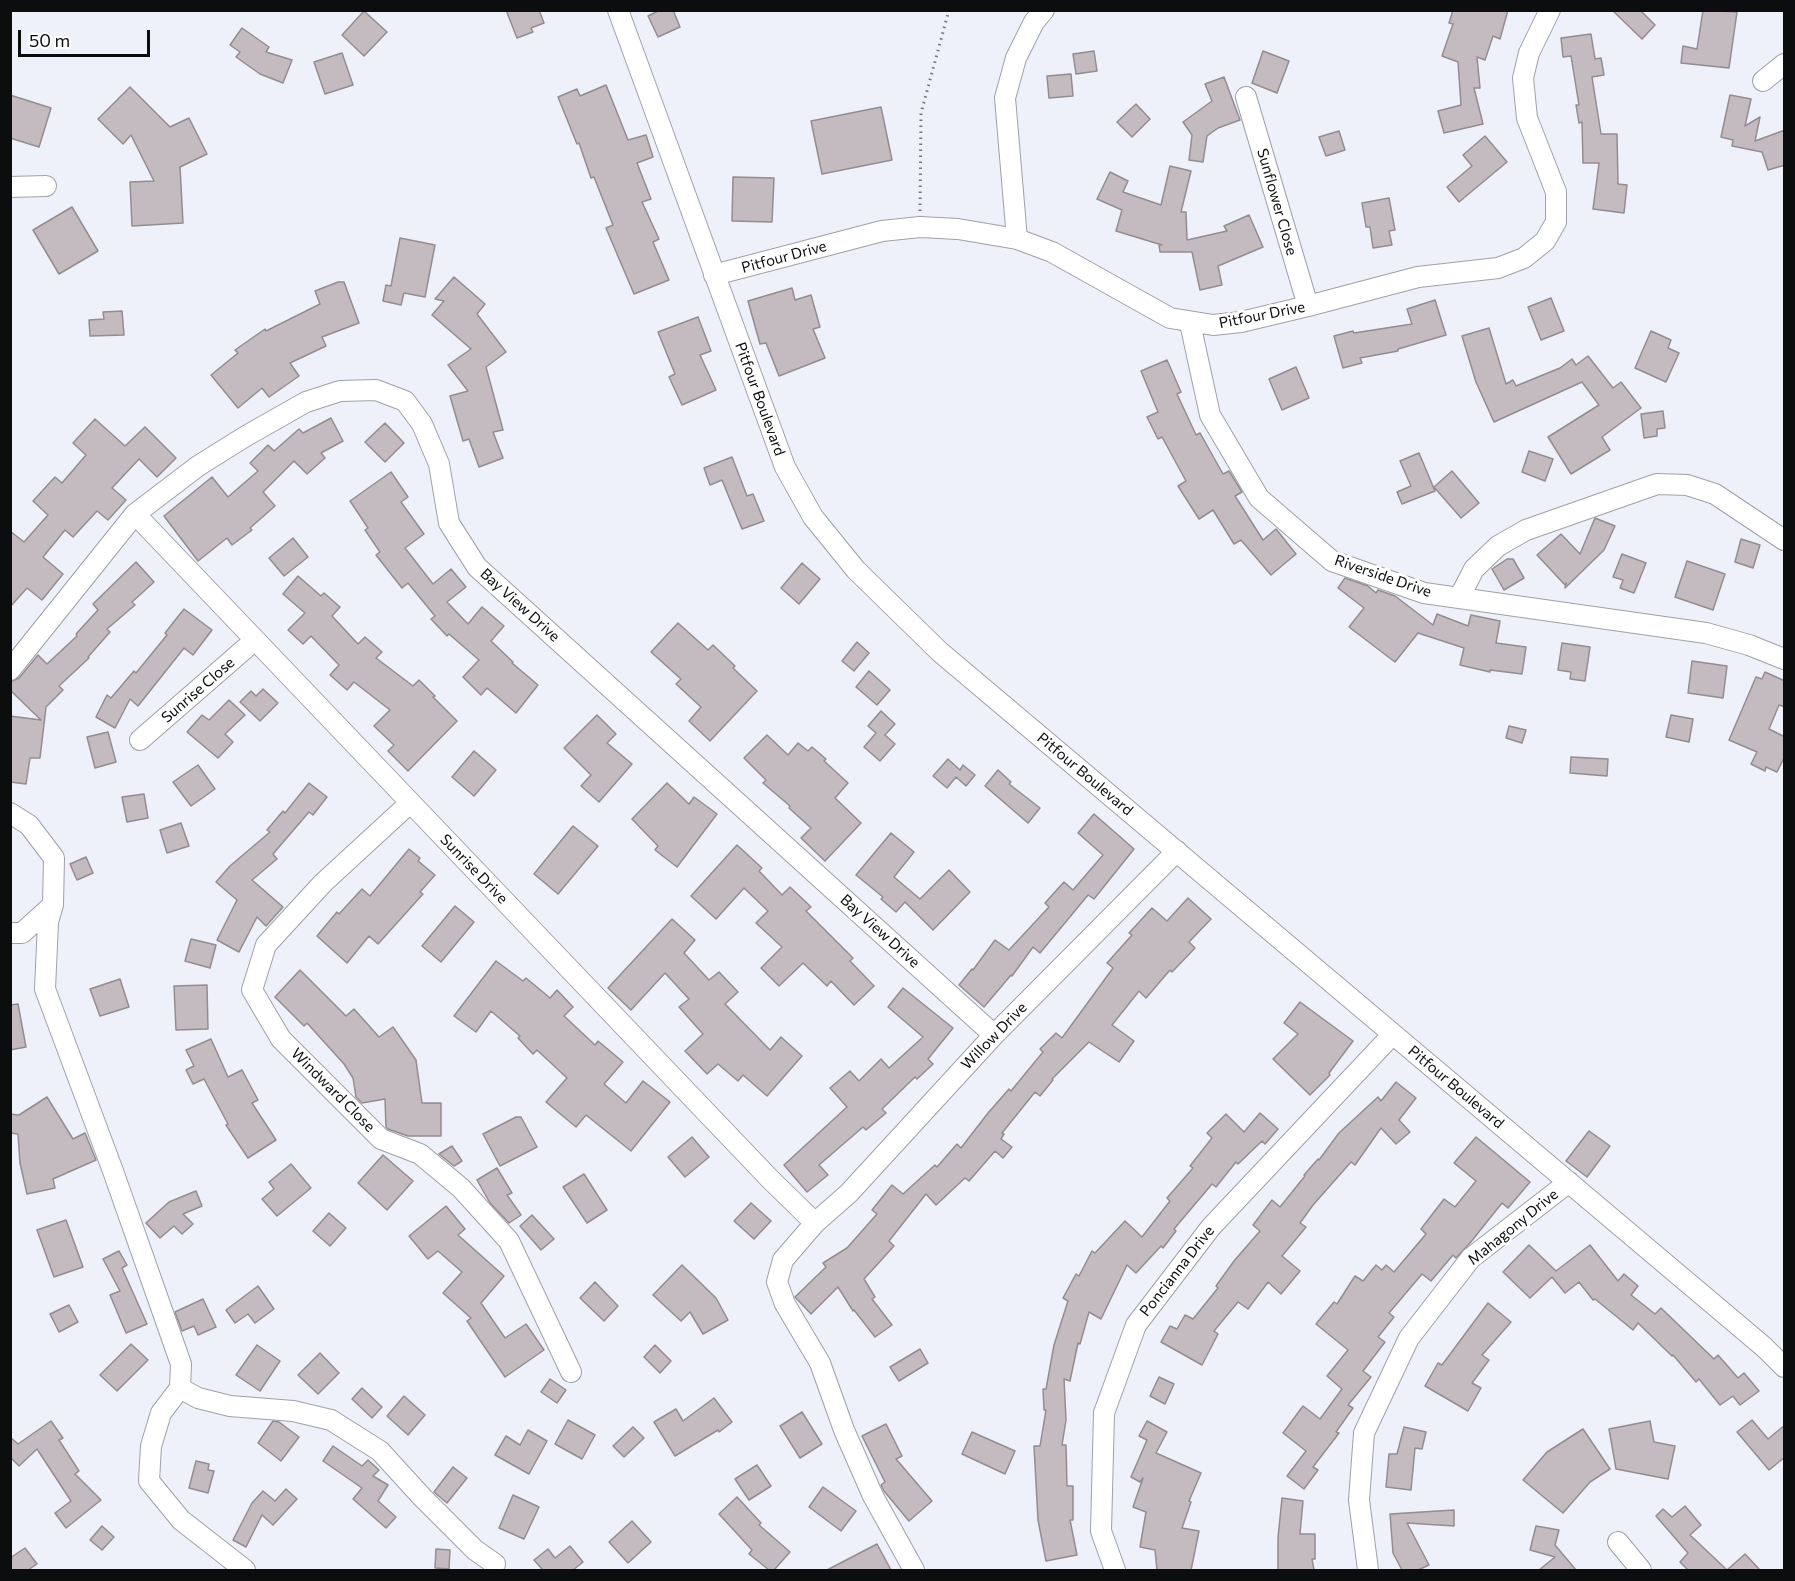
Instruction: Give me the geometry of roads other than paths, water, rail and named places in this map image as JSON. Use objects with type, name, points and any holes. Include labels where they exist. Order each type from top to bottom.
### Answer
[{"type":"street","name":"Pitfour Boulevard","points":[[618,10],[785,467],[813,517],[856,570],[940,652],[1785,1367]]},
{"type":"street","points":[[1017,239],[1005,98],[1016,58],[1034,22],[1044,10]]},
{"type":"street","name":"Pitfour Drive","points":[[714,275],[882,231],[920,227],[958,229],[1017,239],[1052,252],[1170,318],[1213,325],[1241,322],[1418,277],[1498,268],[1524,258],[1545,241],[1556,222],[1556,192],[1527,118],[1523,78],[1529,53],[1550,10]]},
{"type":"street","points":[[1763,81],[1785,64]]},
{"type":"street","name":"Sunflower Close","points":[[1246,97],[1308,306]]},
{"type":"street","points":[[10,187],[46,186]]},
{"type":"street","name":"Riverside Drive","points":[[1190,323],[1210,415],[1259,498],[1332,561],[1424,593],[1706,633],[1749,645],[1785,659]]},
{"type":"street","name":"Bay View Drive","points":[[10,670],[135,514],[198,466],[306,402],[340,391],[376,390],[405,400],[422,424],[439,464],[449,523],[477,567],[994,1035]]},
{"type":"street","points":[[1459,598],[1474,569],[1498,546],[1526,530],[1657,484],[1687,484],[1715,494],[1785,540]]},
{"type":"street","name":"Sunrise Drive","points":[[135,514],[814,1223]]},
{"type":"street","name":"Sunrise Close","points":[[140,740],[255,640]]},
{"type":"street","name":"Windward Close","points":[[410,803],[323,883],[266,945],[252,990],[281,1039],[381,1139],[420,1154],[461,1188],[509,1241],[571,1372]]},
{"type":"street","points":[[10,813],[29,825],[54,858],[45,989],[113,1171],[180,1364],[180,1388],[161,1413],[151,1446],[149,1481],[181,1520],[244,1570]]},
{"type":"street","name":"Willow Drive","points":[[914,1570],[873,1496],[844,1430],[820,1363],[785,1304],[777,1282],[783,1260],[814,1223],[849,1193],[994,1035],[1176,851]]},
{"type":"street","points":[[10,933],[22,933],[50,913]]},
{"type":"street","name":"Poncianna Drive","points":[[1115,1570],[1101,1531],[1104,1413],[1136,1324],[1211,1227],[1393,1034]]},
{"type":"street","name":"Mahagony Drive","points":[[1368,1570],[1359,1500],[1364,1433],[1409,1338],[1471,1258],[1569,1182]]},
{"type":"street","points":[[180,1388],[198,1398],[230,1406],[294,1411],[331,1420],[380,1450],[422,1497],[475,1550],[495,1564]]},
{"type":"street","points":[[1618,1542],[1641,1570]]}]
